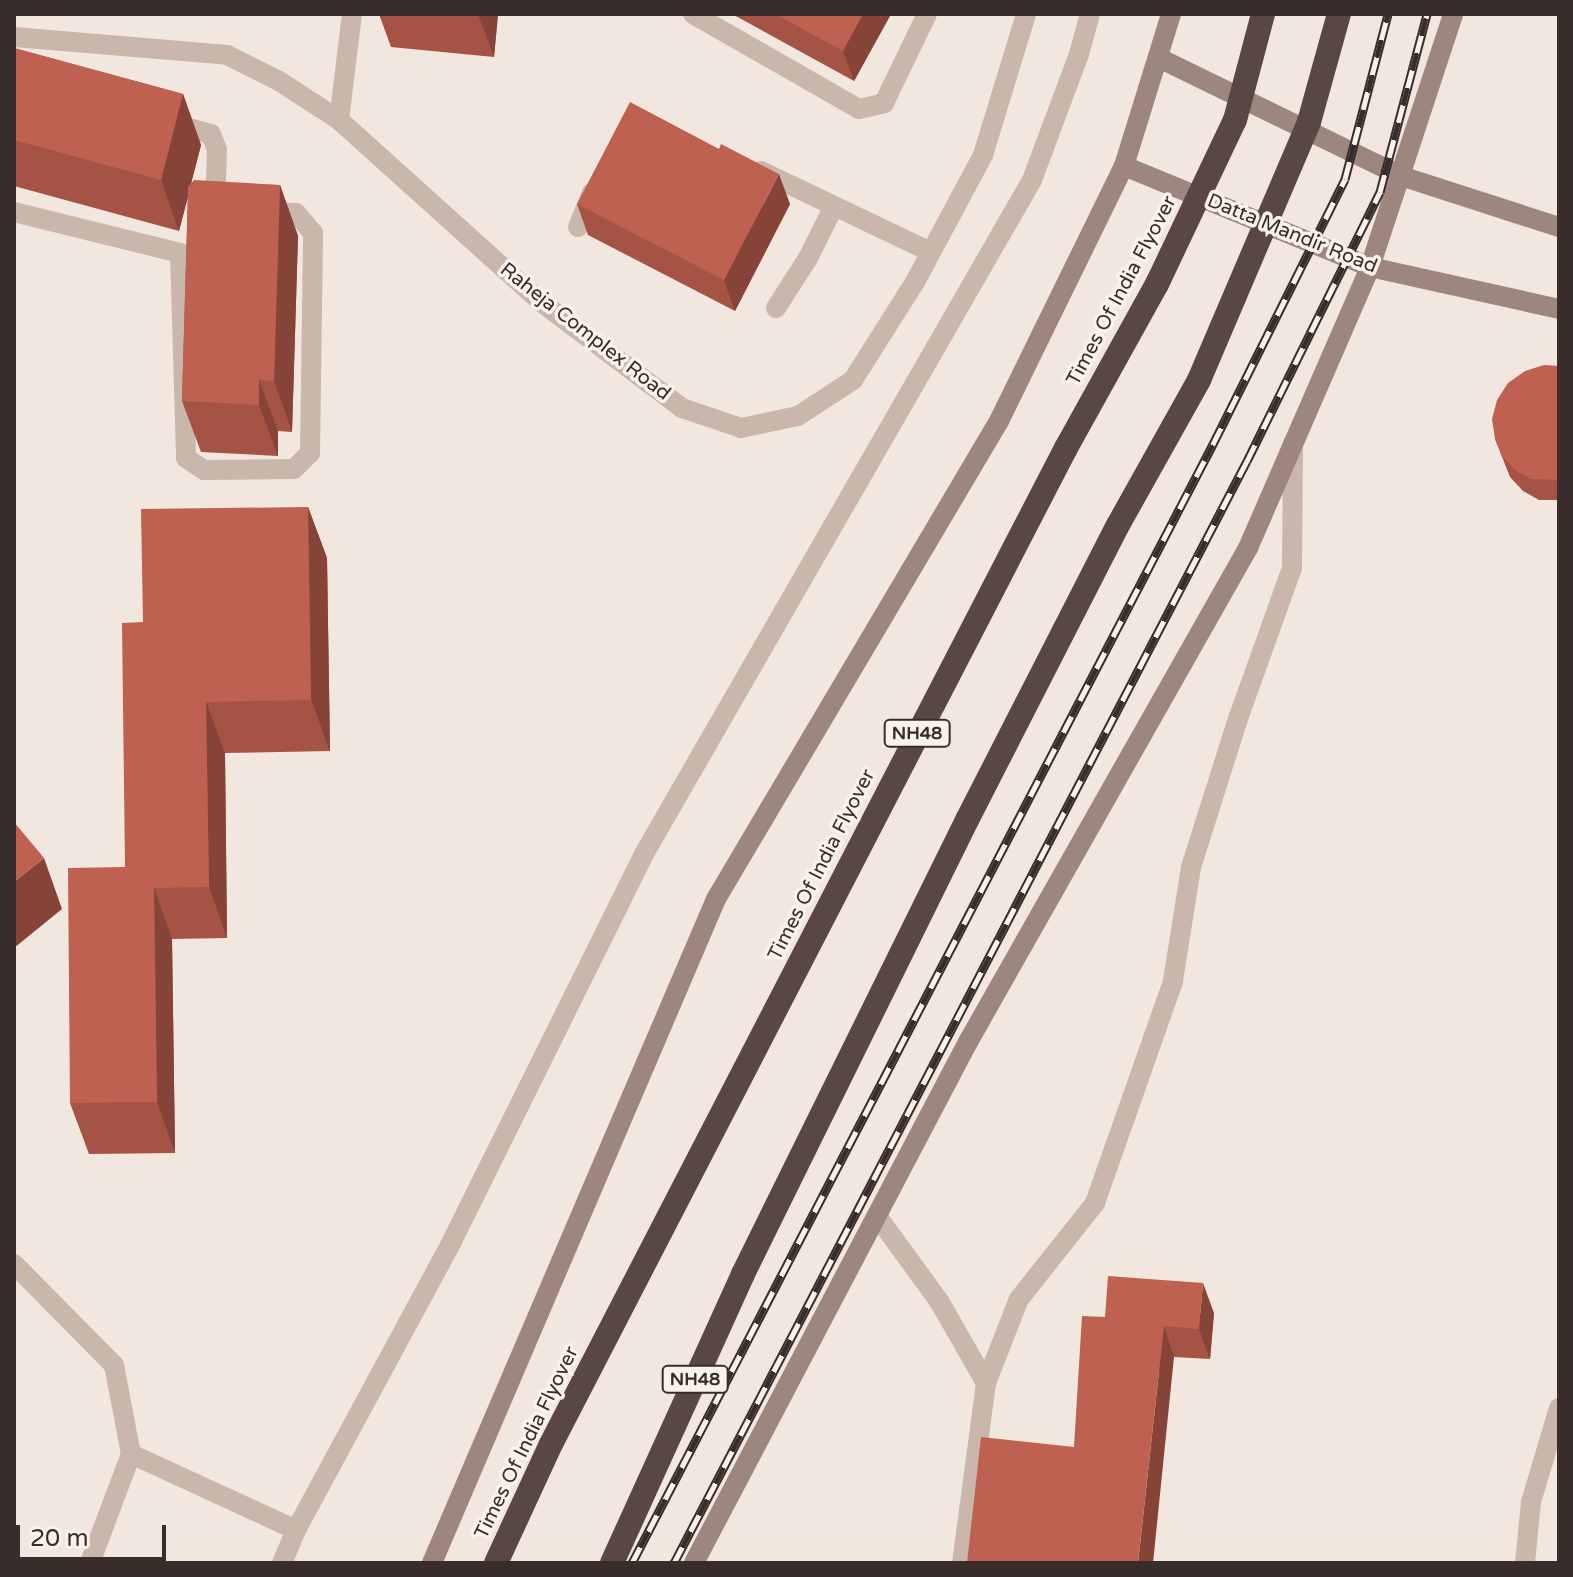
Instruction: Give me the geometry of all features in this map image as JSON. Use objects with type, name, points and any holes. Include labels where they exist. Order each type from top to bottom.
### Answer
[{"type":"highway","name":"Times Of India Flyover","points":[[496,1563],[551,1444],[1058,462],[1157,284],[1235,120],[1263,14]]},
{"type":"highway","name":"NH48","points":[[612,1563],[743,1274],[967,820],[1118,525],[1199,380],[1309,122],[1339,14]]},
{"type":"street","points":[[339,120],[352,14]]},
{"type":"street","points":[[693,14],[859,109],[884,103],[927,14]]},
{"type":"street","name":"Raheja Complex Road","points":[[14,37],[227,55],[279,81],[339,120],[541,302],[682,408],[741,428],[798,416],[853,380],[931,252],[983,155],[1026,14]]},
{"type":"street","points":[[282,1563],[296,1530],[452,1241],[644,854],[1032,180],[1079,54],[1090,14]]},
{"type":"street","points":[[432,1563],[716,899],[999,421],[1124,166],[1171,14]]},
{"type":"street","points":[[694,1563],[968,1042],[1248,548],[1370,267],[1453,14]]},
{"type":"street","points":[[1159,58],[1401,176],[1559,227]]},
{"type":"street","points":[[14,212],[185,247],[186,458],[204,470],[294,469],[310,453],[313,233],[296,213],[210,212],[217,150],[211,134],[150,118]]},
{"type":"street","points":[[739,161],[931,252]]},
{"type":"street","name":"Datta Mandir Road","points":[[1124,166],[1370,267],[1559,309]]},
{"type":"street","points":[[578,227],[602,171]]},
{"type":"street","points":[[776,308],[808,258],[834,206]]},
{"type":"street","points":[[962,1563],[986,1383],[1019,1299],[1095,1203],[1173,981],[1191,867],[1239,716],[1292,568],[1293,443]]},
{"type":"street","points":[[877,1216],[939,1301],[986,1383]]},
{"type":"street","points":[[14,1264],[114,1365],[131,1454],[90,1563]]},
{"type":"street","points":[[1525,1563],[1531,1502],[1559,1408]]},
{"type":"street","points":[[131,1454],[296,1530]]},
{"type":"building","points":[[775,14],[863,14],[843,51]]},
{"type":"building","points":[[14,48],[183,94],[161,180],[14,140]]},
{"type":"building","points":[[630,102],[719,149],[721,144],[779,174],[724,280],[577,204]]},
{"type":"building","points":[[194,180],[280,185],[274,381],[259,380],[259,405],[182,401],[188,187]]},
{"type":"building","points":[[1544,365],[1559,366],[1559,480],[1531,479],[1515,470],[1502,456],[1492,419],[1497,400],[1508,383],[1525,371]]},
{"type":"building","points":[[308,507],[311,700],[206,702],[209,887],[154,888],[157,1102],[70,1103],[68,868],[125,867],[122,623],[143,622],[141,509]]},
{"type":"building","points":[[14,822],[44,858],[14,882]]},
{"type":"building","points":[[1108,1276],[1203,1283],[1199,1329],[1164,1326],[1138,1563],[967,1563],[981,1437],[1074,1447],[1082,1316],[1105,1317]]},
{"type":"railway","points":[[632,1563],[1213,444],[1345,179],[1388,14]]},
{"type":"railway","points":[[674,1563],[1247,461],[1380,192],[1427,14]]}]
